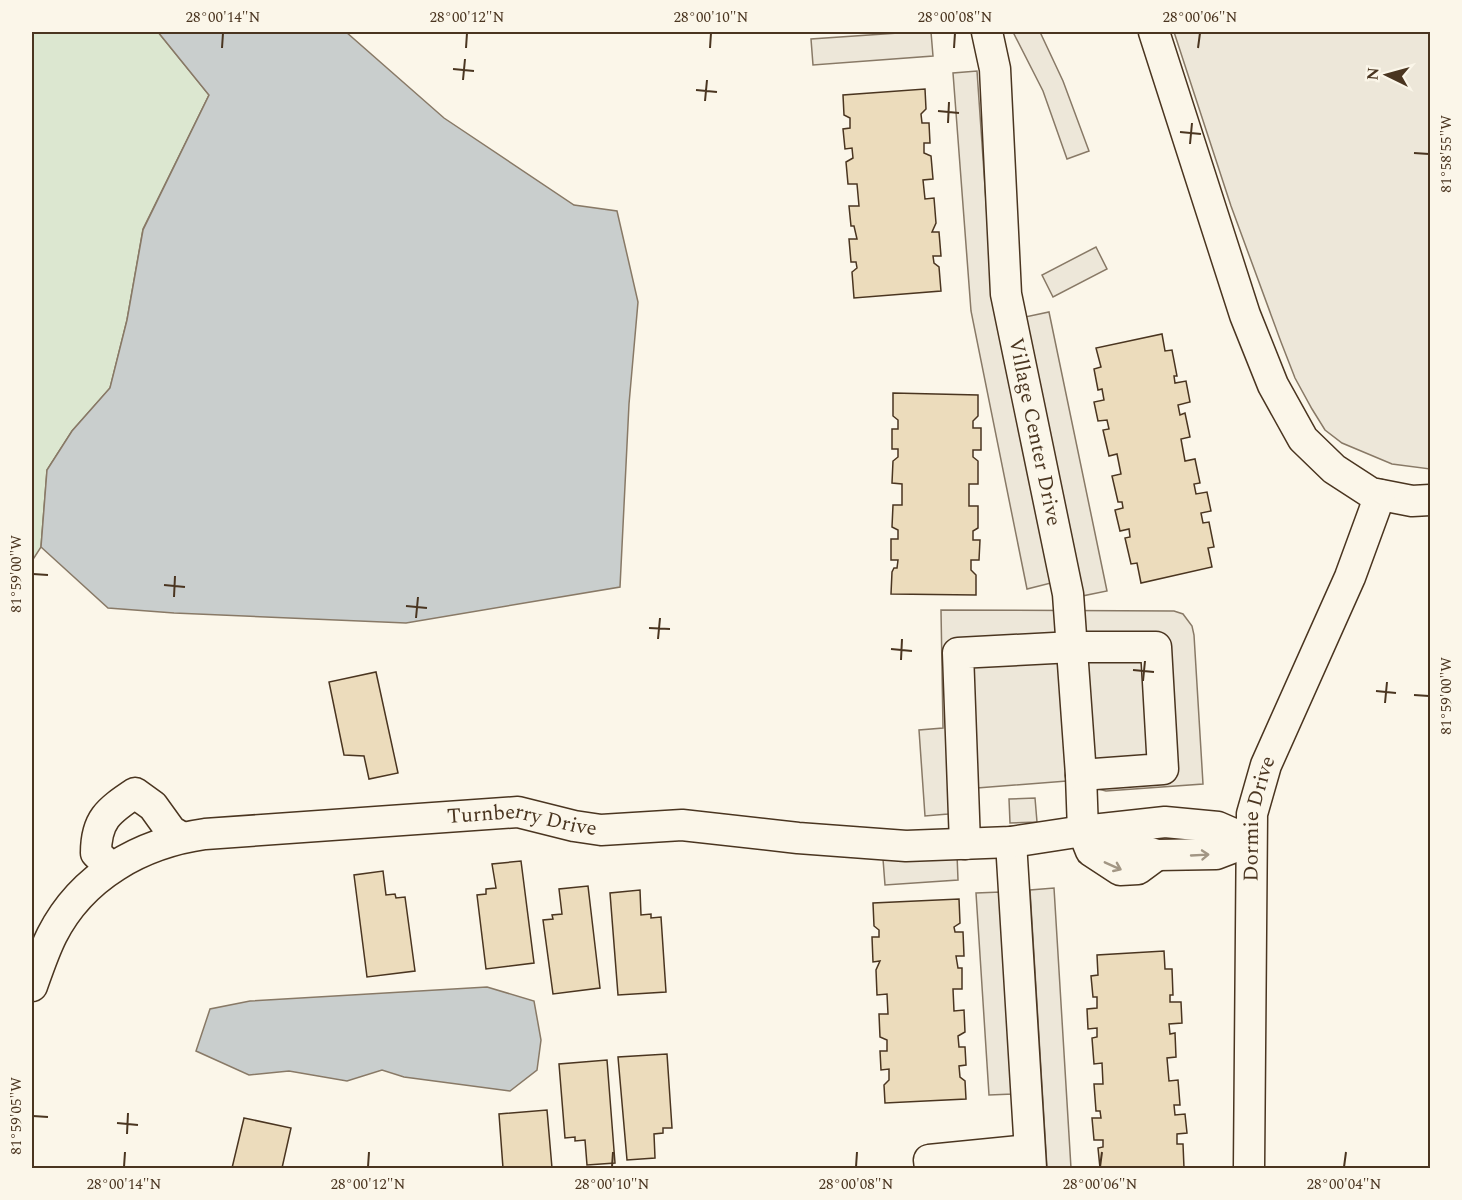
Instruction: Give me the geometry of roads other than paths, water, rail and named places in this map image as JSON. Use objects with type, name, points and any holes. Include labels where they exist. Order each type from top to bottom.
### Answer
[{"type":"street","name":"Village Center Drive","points":[[987,32],[994,69],[1006,294],[1068,594],[1083,831]]},
{"type":"street","points":[[1154,32],[1245,315],[1273,385],[1303,440],[1334,470],[1371,493],[1412,501],[1431,500]]},
{"type":"street","name":"Dormie Drive","points":[[1249,1168],[1252,814],[1266,765],[1350,577],[1380,495]]},
{"type":"street","points":[[965,844],[958,653],[1073,647],[1156,647],[1163,768],[1081,775]]},
{"type":"street","points":[[111,868],[96,853],[96,832],[114,807],[135,793],[153,806],[171,831],[181,837]]},
{"type":"street","name":"Turnberry Drive","points":[[32,986],[52,935],[66,912],[90,884],[111,868],[147,847],[181,837],[518,812],[574,826],[601,830],[682,825],[798,838],[896,845],[1011,842],[1165,822],[1218,827],[1250,841]]},
{"type":"street","name":"Turnberry Drive","points":[[1083,831],[1157,855],[1216,854],[1250,841]]},
{"type":"street","points":[[930,1168],[929,1160],[1030,1159],[1011,842]]}]
